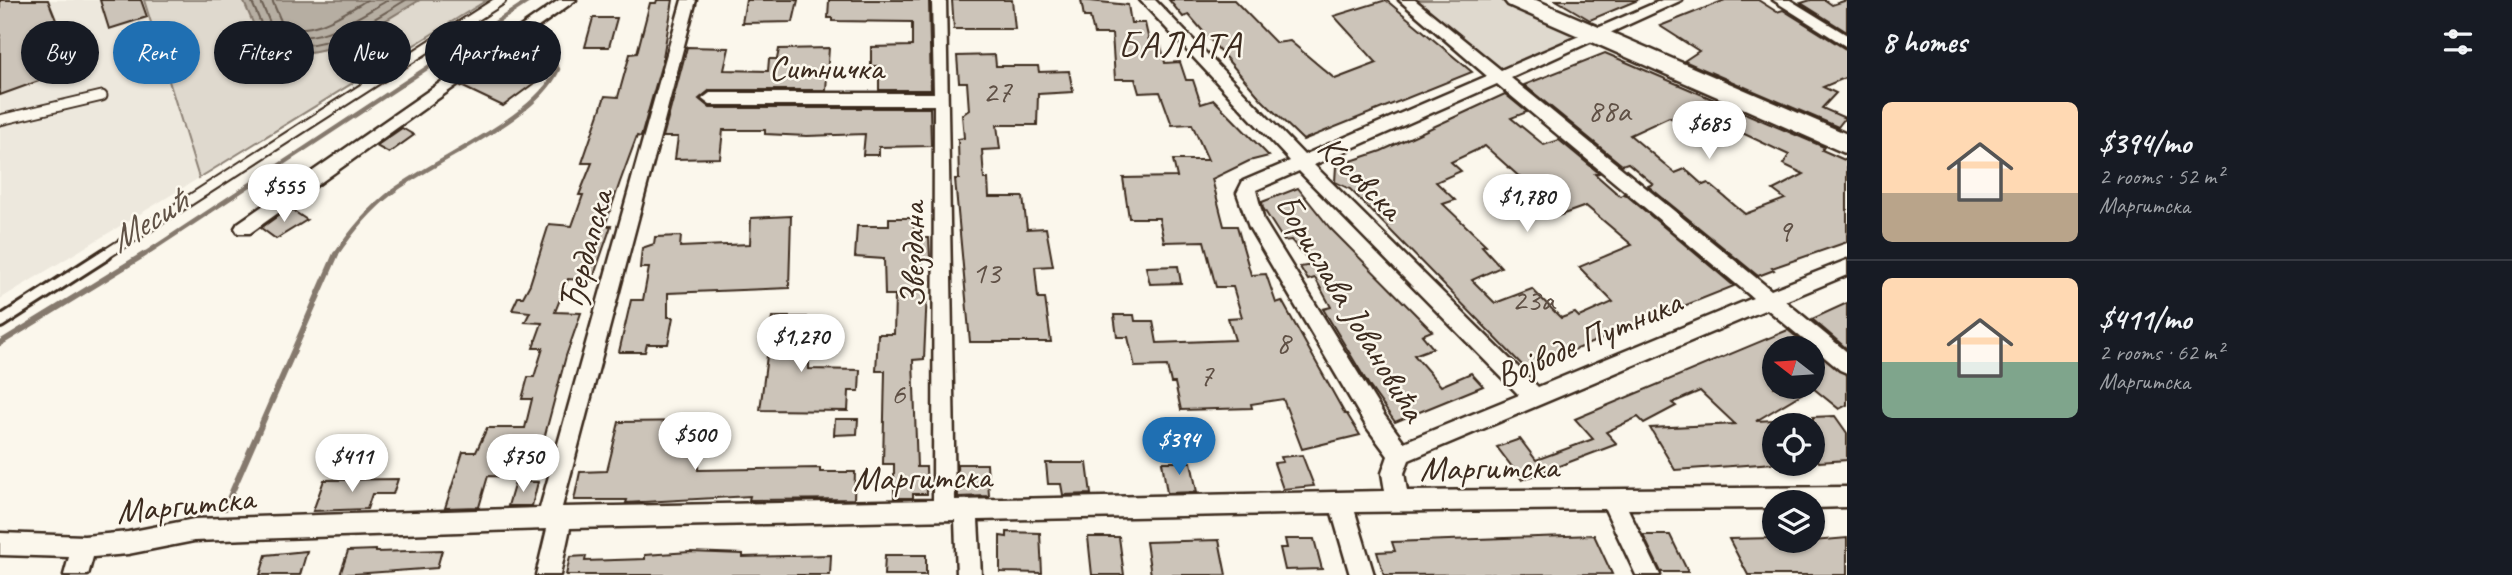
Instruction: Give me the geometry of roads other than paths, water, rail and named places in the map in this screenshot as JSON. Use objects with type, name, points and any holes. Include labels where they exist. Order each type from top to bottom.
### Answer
[{"type":"main road","points":[[1516,0],[1536,5],[1596,35],[1847,145]]},
{"type":"street","points":[[244,228],[569,0]]},
{"type":"street","name":"Ђердапска","points":[[548,575],[554,519],[689,0]]},
{"type":"street","name":"Звездана","points":[[939,0],[955,509]]},
{"type":"street","name":"Косовска","points":[[1147,0],[1301,162],[1534,396]]},
{"type":"street","points":[[1406,0],[1847,364]]},
{"type":"street","points":[[1301,162],[1675,0]]},
{"type":"street","points":[[1780,0],[1847,42]]},
{"type":"street","name":"Ситничка","points":[[710,99],[942,99]]},
{"type":"street","name":"Борислава Јовановића","points":[[1301,162],[1253,182],[1247,193],[1255,222],[1383,433],[1400,454]]},
{"type":"street","name":"Војводе Путника","points":[[1400,454],[1847,267]]},
{"type":"street","points":[[1398,501],[1393,473],[1400,454]]},
{"type":"street","name":"Маргитска","points":[[0,544],[84,547],[128,543],[194,530],[554,519],[1398,501],[1847,497]]},
{"type":"street","points":[[1611,499],[1648,575]]},
{"type":"street","points":[[1341,504],[1363,575]]},
{"type":"street","points":[[955,509],[969,575]]},
{"type":"street","points":[[76,575],[84,547]]},
{"type":"lane","points":[[0,322],[501,0]]},
{"type":"lane","points":[[0,120],[102,96]]},
{"type":"water","points":[[243,0],[420,0],[384,21],[328,21],[328,49],[314,51],[314,21],[252,21]]},
{"type":"waterway","name":"Месић","points":[[142,256],[530,0]]},
{"type":"waterway","points":[[335,255],[361,222],[392,192],[507,121],[529,105],[549,84]]},
{"type":"waterway","name":"Месић","points":[[0,343],[145,254]]},
{"type":"waterway","points":[[225,508],[335,255]]},
{"type":"district","name":"БАЛАТА","points":[[1180,44]]}]
